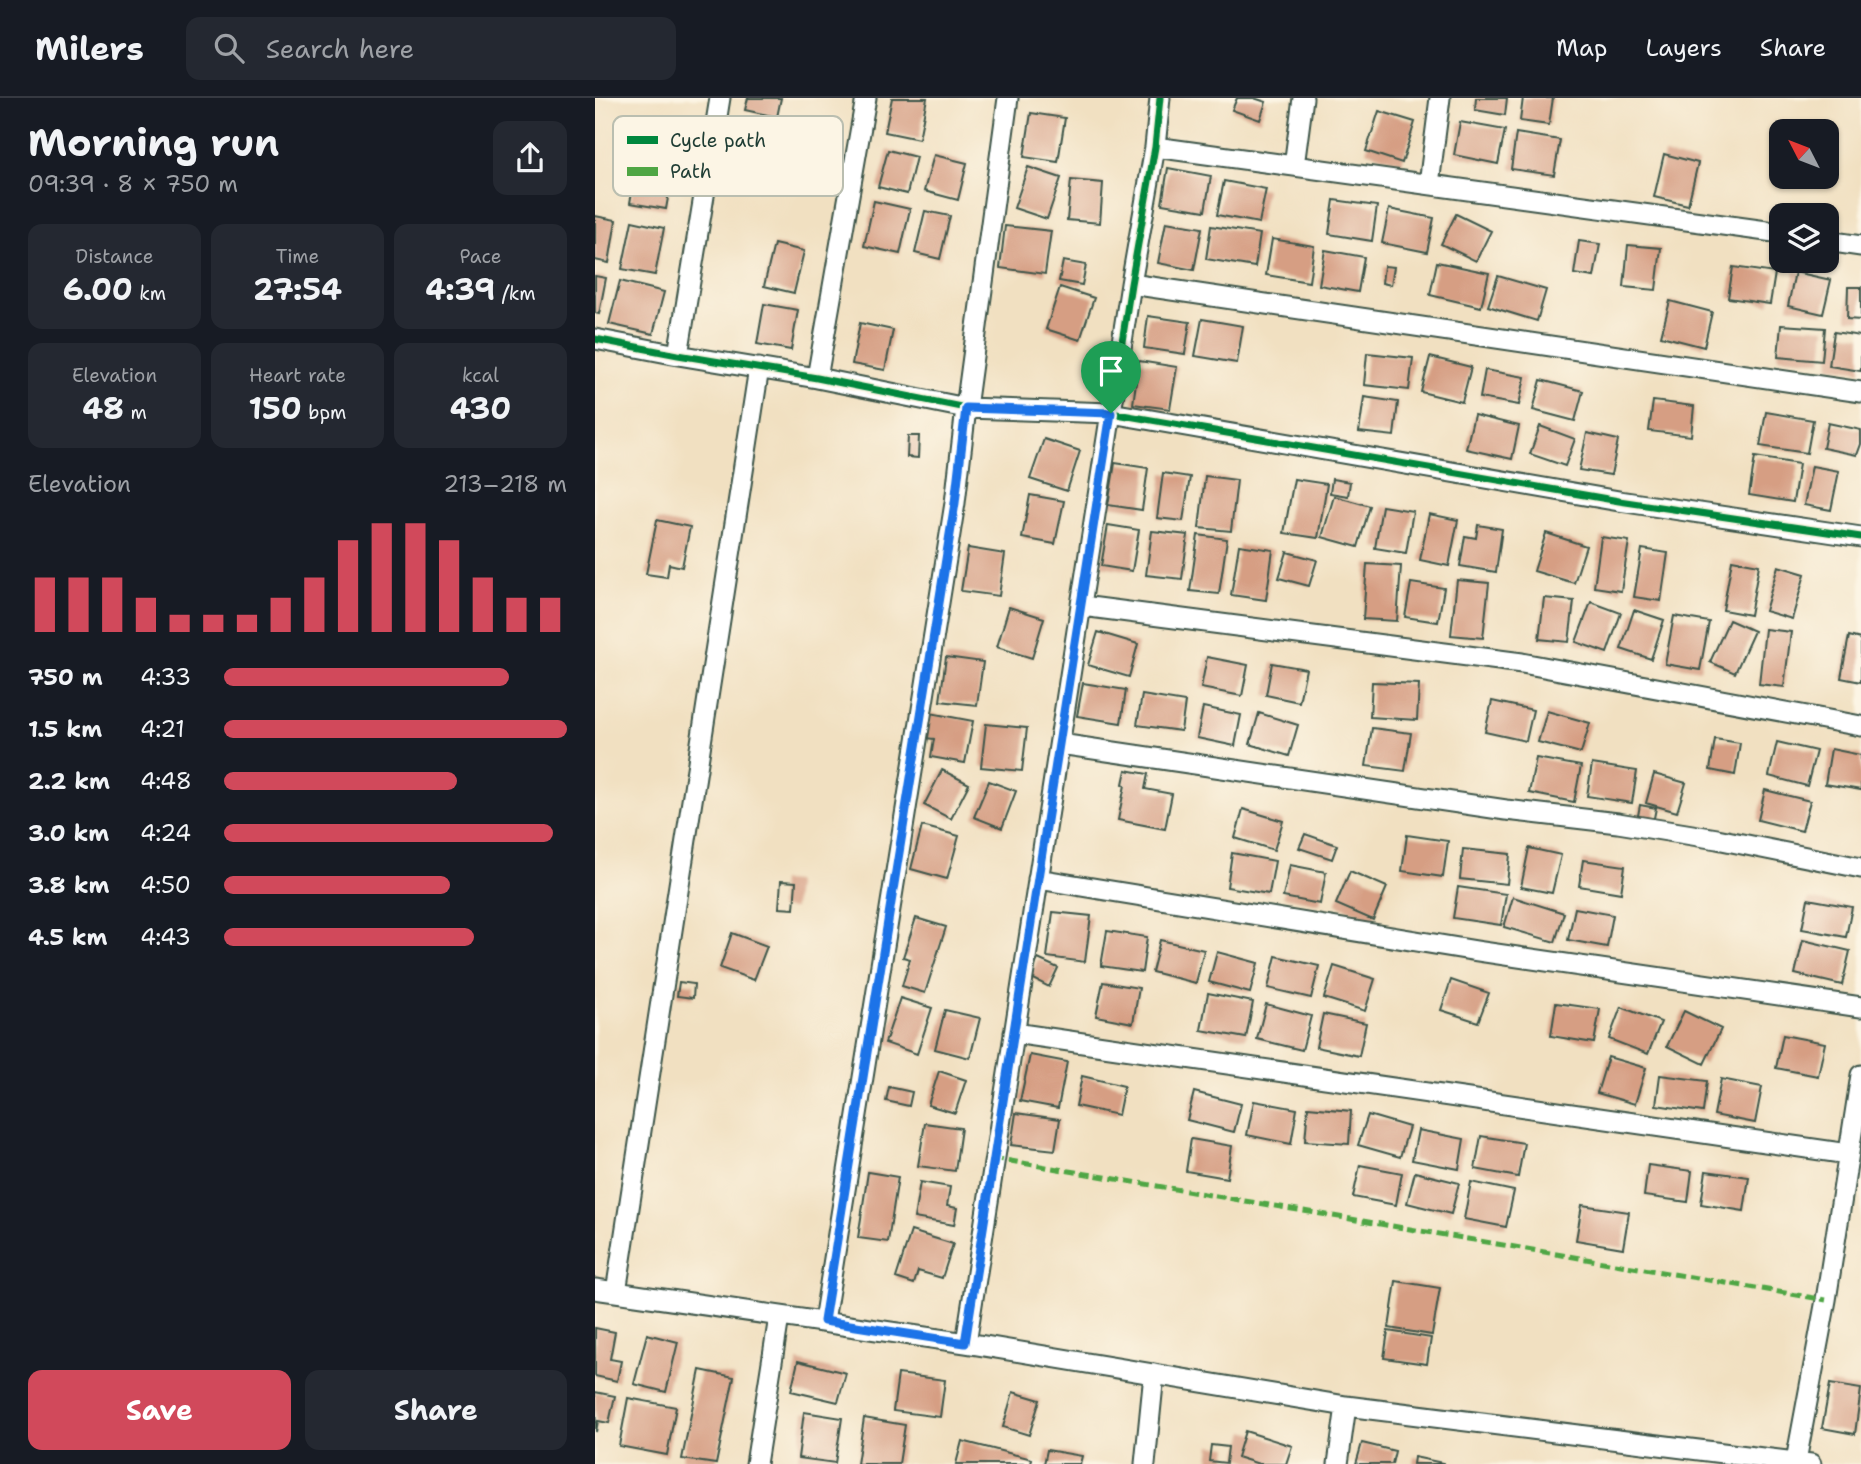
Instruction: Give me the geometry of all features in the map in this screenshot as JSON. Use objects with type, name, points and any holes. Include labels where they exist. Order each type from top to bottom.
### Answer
[{"type":"street","points":[[717,116],[720,98]]},
{"type":"street","points":[[817,378],[866,98]]},
{"type":"street","points":[[824,1321],[955,503],[1008,98]]},
{"type":"street","points":[[965,1343],[1131,284],[1155,147],[1160,98]]},
{"type":"street","points":[[1294,166],[1303,98]]},
{"type":"street","points":[[1429,184],[1440,98]]},
{"type":"street","points":[[1155,147],[1769,231]]},
{"type":"street","points":[[678,355],[704,196]]},
{"type":"street","points":[[1839,243],[1861,246]]},
{"type":"street","points":[[1131,284],[1861,392]]},
{"type":"street","points":[[596,343],[817,378],[966,408],[1111,413],[1619,501],[1861,537]]},
{"type":"street","points":[[616,1292],[759,368]]},
{"type":"street","points":[[1082,606],[1522,663],[1861,726]]},
{"type":"street","points":[[1060,744],[1506,810],[1618,823],[1717,839],[1861,868]]},
{"type":"street","points":[[1038,879],[1464,949],[1861,1007]]},
{"type":"street","points":[[1014,1032],[1848,1154]]},
{"type":"street","points":[[595,1289],[779,1317],[824,1321],[1346,1406],[1804,1463],[1861,1074]]},
{"type":"street","points":[[756,1464],[779,1317]]},
{"type":"street","points":[[1145,1464],[1154,1374]]},
{"type":"street","points":[[1338,1464],[1346,1406]]},
{"type":"building","points":[[748,98],[781,98],[777,116],[745,110]]},
{"type":"building","points":[[892,98],[927,98],[919,139],[885,132]]},
{"type":"building","points":[[1237,98],[1254,98],[1266,102],[1260,120],[1232,110]]},
{"type":"building","points":[[1476,98],[1507,98],[1505,115],[1475,110]]},
{"type":"building","points":[[1523,98],[1553,98],[1549,125],[1520,121]]},
{"type":"building","points":[[1379,111],[1415,122],[1402,163],[1366,151]]},
{"type":"building","points":[[1031,113],[1065,118],[1058,162],[1024,157]]},
{"type":"building","points":[[1460,122],[1505,130],[1498,164],[1454,155]]},
{"type":"building","points":[[1516,133],[1560,140],[1554,175],[1511,169]]},
{"type":"building","points":[[888,150],[916,157],[907,194],[878,187]]},
{"type":"building","points":[[1664,154],[1698,163],[1688,205],[1654,197]]},
{"type":"building","points":[[934,155],[967,163],[958,200],[924,191]]},
{"type":"building","points":[[1028,167],[1061,178],[1047,219],[1014,208]]},
{"type":"building","points":[[1168,168],[1211,176],[1205,211],[1162,204]]},
{"type":"building","points":[[1071,180],[1103,183],[1100,223],[1067,220]]},
{"type":"building","points":[[1224,181],[1266,189],[1259,223],[1217,215]]},
{"type":"building","points":[[631,196],[668,196],[666,209],[630,203]]},
{"type":"building","points":[[1334,200],[1377,206],[1372,241],[1329,234]]},
{"type":"building","points":[[874,201],[910,209],[900,254],[864,246]]},
{"type":"building","points":[[1389,209],[1434,218],[1427,252],[1382,243]]},
{"type":"building","points":[[925,211],[950,216],[940,259],[915,253]]},
{"type":"building","points":[[1456,214],[1491,231],[1476,261],[1441,244]]},
{"type":"building","points":[[595,216],[616,220],[609,263],[595,260]]},
{"type":"building","points":[[632,221],[664,228],[655,275],[622,269]]},
{"type":"building","points":[[1166,222],[1202,228],[1194,270],[1158,263]]},
{"type":"building","points":[[1005,226],[1051,231],[1045,274],[1000,268]]},
{"type":"building","points":[[1211,226],[1260,234],[1255,267],[1206,259]]},
{"type":"building","points":[[1272,239],[1314,246],[1309,282],[1266,275]]},
{"type":"building","points":[[1579,241],[1600,244],[1594,277],[1574,274]]},
{"type":"building","points":[[774,244],[804,251],[794,293],[764,286]]},
{"type":"building","points":[[1628,245],[1661,248],[1656,290],[1624,287]]},
{"type":"building","points":[[1325,250],[1364,257],[1358,292],[1319,285]]},
{"type":"building","points":[[1063,261],[1086,265],[1082,285],[1059,281]]},
{"type":"building","points":[[1437,262],[1489,273],[1481,307],[1430,295]]},
{"type":"building","points":[[1384,266],[1394,267],[1391,285],[1382,283]]},
{"type":"building","points":[[1733,267],[1775,273],[1770,304],[1728,298]]},
{"type":"building","points":[[1795,273],[1831,280],[1823,314],[1788,306]]},
{"type":"building","points":[[595,276],[606,278],[599,314],[595,313]]},
{"type":"building","points":[[1498,276],[1546,290],[1537,321],[1488,306]]},
{"type":"building","points":[[620,281],[664,292],[653,334],[609,324]]},
{"type":"building","points":[[1060,287],[1094,298],[1080,340],[1046,329]]},
{"type":"building","points":[[1848,287],[1861,287],[1861,320],[1847,319]]},
{"type":"building","points":[[1670,301],[1712,312],[1704,347],[1661,336]]},
{"type":"building","points":[[764,304],[798,310],[791,350],[757,344]]},
{"type":"building","points":[[1148,316],[1190,322],[1185,354],[1144,348]]},
{"type":"building","points":[[1202,319],[1243,326],[1237,363],[1195,356]]},
{"type":"building","points":[[860,323],[893,330],[885,370],[852,364]]},
{"type":"building","points":[[1781,325],[1825,328],[1822,361],[1778,357]]},
{"type":"building","points":[[1834,332],[1861,336],[1861,371],[1829,366]]},
{"type":"building","points":[[1367,353],[1413,358],[1409,390],[1364,385]]},
{"type":"building","points":[[1430,357],[1471,367],[1462,402],[1421,392]]},
{"type":"building","points":[[1139,361],[1177,367],[1170,409],[1133,404]]},
{"type":"building","points":[[1485,370],[1525,377],[1519,405],[1480,398]]},
{"type":"building","points":[[1541,380],[1583,391],[1575,421],[1533,410]]},
{"type":"building","points":[[1364,397],[1398,402],[1394,436],[1359,432]]},
{"type":"building","points":[[1653,401],[1694,406],[1691,436],[1649,431]]},
{"type":"building","points":[[1766,412],[1813,420],[1807,453],[1760,446]]},
{"type":"building","points":[[1474,415],[1519,426],[1512,459],[1466,449]]},
{"type":"building","points":[[1828,423],[1861,430],[1861,444],[1857,455],[1823,448]]},
{"type":"building","points":[[1540,426],[1575,439],[1565,466],[1530,454]]},
{"type":"building","points":[[1587,433],[1618,440],[1611,475],[1579,470]]},
{"type":"building","points":[[908,436],[919,436],[918,458],[907,457]]},
{"type":"building","points":[[1044,439],[1080,451],[1067,491],[1030,479]]},
{"type":"building","points":[[1755,457],[1799,464],[1793,502],[1749,495]]},
{"type":"building","points":[[1115,463],[1148,468],[1142,510],[1108,505]]},
{"type":"building","points":[[1812,466],[1839,471],[1831,510],[1804,505]]},
{"type":"building","points":[[1163,473],[1190,477],[1183,521],[1157,518]]},
{"type":"building","points":[[1205,476],[1237,480],[1231,531],[1199,528]]},
{"type":"building","points":[[1294,479],[1327,484],[1318,538],[1284,533]]},
{"type":"building","points":[[1332,479],[1350,482],[1348,496],[1330,493]]},
{"type":"building","points":[[1030,495],[1064,501],[1055,544],[1022,538]]},
{"type":"building","points":[[1334,496],[1370,506],[1358,547],[1322,537]]},
{"type":"building","points":[[1382,506],[1413,511],[1406,553],[1375,548]]},
{"type":"building","points":[[1429,514],[1458,520],[1449,566],[1420,560]]},
{"type":"building","points":[[657,520],[690,527],[682,567],[669,564],[667,577],[646,574]]},
{"type":"building","points":[[1108,525],[1139,530],[1132,571],[1101,566]]},
{"type":"building","points":[[1478,525],[1502,529],[1496,572],[1460,566],[1465,536],[1476,538]]},
{"type":"building","points":[[1152,531],[1188,535],[1182,579],[1146,575]]},
{"type":"building","points":[[1546,533],[1586,546],[1574,583],[1534,571]]},
{"type":"building","points":[[1198,535],[1227,539],[1219,594],[1190,591]]},
{"type":"building","points":[[1601,537],[1629,541],[1621,591],[1594,587]]},
{"type":"building","points":[[1239,545],[1273,550],[1266,600],[1231,595]]},
{"type":"building","points":[[968,548],[1005,554],[999,596],[961,591]]},
{"type":"building","points":[[1642,549],[1668,553],[1661,601],[1634,597]]},
{"type":"building","points":[[1287,552],[1317,560],[1309,586],[1279,578]]},
{"type":"building","points":[[1732,560],[1759,565],[1750,615],[1723,610]]},
{"type":"building","points":[[1367,564],[1401,566],[1397,621],[1363,619]]},
{"type":"building","points":[[1778,566],[1805,574],[1792,619],[1765,611]]},
{"type":"building","points":[[1457,580],[1489,583],[1483,638],[1451,635]]},
{"type":"building","points":[[1411,583],[1444,588],[1438,622],[1405,617]]},
{"type":"building","points":[[1544,598],[1574,601],[1569,642],[1539,639]]},
{"type":"building","points":[[1591,602],[1621,613],[1607,653],[1576,642]]},
{"type":"building","points":[[1009,607],[1044,618],[1032,658],[997,647]]},
{"type":"building","points":[[1634,610],[1664,620],[1651,659],[1621,649]]},
{"type":"building","points":[[1674,616],[1709,622],[1700,670],[1665,664]]},
{"type":"building","points":[[1729,620],[1754,631],[1735,673],[1710,662]]},
{"type":"building","points":[[1765,629],[1791,632],[1784,687],[1759,684]]},
{"type":"building","points":[[1098,632],[1138,644],[1129,677],[1088,665]]},
{"type":"building","points":[[1849,636],[1861,639],[1861,682],[1841,678]]},
{"type":"building","points":[[946,657],[983,662],[977,705],[940,701]]},
{"type":"building","points":[[1207,657],[1248,665],[1242,696],[1201,688]]},
{"type":"building","points":[[1272,663],[1306,669],[1299,702],[1266,695]]},
{"type":"building","points":[[1372,682],[1419,684],[1417,720],[1370,717]]},
{"type":"building","points":[[1083,683],[1126,690],[1121,723],[1077,716]]},
{"type":"building","points":[[1142,695],[1185,702],[1181,731],[1137,725]]},
{"type":"building","points":[[1492,701],[1533,710],[1526,741],[1485,732]]},
{"type":"building","points":[[1203,707],[1241,715],[1235,746],[1197,738]]},
{"type":"building","points":[[1547,711],[1590,723],[1581,753],[1538,742]]},
{"type":"building","points":[[930,713],[973,721],[965,763],[931,757],[934,739],[925,738]]},
{"type":"building","points":[[1259,713],[1298,725],[1289,756],[1250,744]]},
{"type":"building","points":[[986,724],[1027,728],[1022,771],[981,767]]},
{"type":"building","points":[[1372,728],[1411,733],[1405,771],[1366,766]]},
{"type":"building","points":[[1715,739],[1740,743],[1735,775],[1710,770]]},
{"type":"building","points":[[1777,742],[1816,751],[1807,786],[1769,776]]},
{"type":"building","points":[[1831,749],[1861,755],[1861,790],[1825,784]]},
{"type":"building","points":[[1536,758],[1581,766],[1574,802],[1529,793]]},
{"type":"building","points":[[1592,764],[1637,771],[1632,803],[1587,796]]},
{"type":"building","points":[[942,770],[969,784],[951,819],[924,805]]},
{"type":"building","points":[[1126,770],[1148,774],[1145,789],[1172,794],[1165,829],[1118,820]]},
{"type":"building","points":[[1654,774],[1686,783],[1677,812],[1646,803]]},
{"type":"building","points":[[989,781],[1016,791],[1002,828],[974,817]]},
{"type":"building","points":[[1765,790],[1810,801],[1802,831],[1758,820]]},
{"type":"building","points":[[1640,805],[1656,808],[1653,823],[1637,821]]},
{"type":"building","points":[[1243,809],[1283,821],[1274,850],[1235,838]]},
{"type":"building","points":[[922,826],[959,836],[947,879],[911,869]]},
{"type":"building","points":[[1305,834],[1337,845],[1332,859],[1299,848]]},
{"type":"building","points":[[1407,835],[1448,841],[1443,877],[1402,871]]},
{"type":"building","points":[[1529,848],[1561,855],[1552,893],[1521,887]]},
{"type":"building","points":[[1463,849],[1510,854],[1507,884],[1460,879]]},
{"type":"building","points":[[1232,853],[1275,861],[1269,894],[1227,887]]},
{"type":"building","points":[[1583,860],[1625,866],[1621,893],[1579,886]]},
{"type":"building","points":[[1290,865],[1326,872],[1320,904],[1283,897]]},
{"type":"building","points":[[1350,871],[1387,887],[1373,920],[1336,904]]},
{"type":"building","points":[[781,881],[796,882],[794,909],[779,908]]},
{"type":"building","points":[[1458,887],[1506,894],[1501,925],[1453,918]]},
{"type":"building","points":[[1513,897],[1564,913],[1555,942],[1504,927]]},
{"type":"building","points":[[1808,899],[1852,907],[1846,937],[1802,929]]},
{"type":"building","points":[[1575,908],[1613,915],[1607,947],[1568,940]]},
{"type":"building","points":[[1053,912],[1091,916],[1085,962],[1047,957]]},
{"type":"building","points":[[916,918],[946,927],[925,993],[902,986],[910,959],[903,957]]},
{"type":"building","points":[[1107,931],[1147,937],[1142,972],[1101,966]]},
{"type":"building","points":[[732,933],[767,946],[754,980],[720,968]]},
{"type":"building","points":[[1160,940],[1204,950],[1196,983],[1152,972]]},
{"type":"building","points":[[1803,940],[1850,951],[1842,985],[1795,974]]},
{"type":"building","points":[[1217,952],[1258,963],[1250,993],[1209,982]]},
{"type":"building","points":[[1276,956],[1319,966],[1311,998],[1268,988]]},
{"type":"building","points":[[1038,959],[1058,968],[1049,987],[1030,977]]},
{"type":"building","points":[[1334,966],[1375,979],[1365,1011],[1324,998]]},
{"type":"building","points":[[1451,980],[1489,993],[1478,1022],[1441,1010]]},
{"type":"building","points":[[679,982],[694,984],[693,998],[677,996]]},
{"type":"building","points":[[1103,982],[1139,988],[1133,1023],[1096,1016]]},
{"type":"building","points":[[1208,993],[1253,1002],[1246,1038],[1201,1030]]},
{"type":"building","points":[[900,998],[932,1008],[917,1054],[885,1043]]},
{"type":"building","points":[[1556,1003],[1600,1009],[1594,1043],[1551,1036]]},
{"type":"building","points":[[1266,1004],[1311,1016],[1302,1050],[1257,1039]]},
{"type":"building","points":[[1621,1007],[1661,1022],[1648,1054],[1609,1039]]},
{"type":"building","points":[[945,1010],[980,1018],[970,1058],[935,1049]]},
{"type":"building","points":[[1684,1011],[1721,1029],[1704,1064],[1667,1046]]},
{"type":"building","points":[[1323,1014],[1366,1023],[1359,1056],[1316,1047]]},
{"type":"building","points":[[1783,1035],[1825,1043],[1818,1076],[1776,1068]]},
{"type":"building","points":[[1030,1055],[1067,1062],[1058,1108],[1020,1101]]},
{"type":"building","points":[[1608,1057],[1646,1068],[1635,1104],[1597,1093]]},
{"type":"building","points":[[939,1071],[966,1080],[955,1113],[928,1105]]},
{"type":"building","points":[[1660,1075],[1707,1081],[1703,1112],[1656,1105]]},
{"type":"building","points":[[1082,1076],[1124,1086],[1118,1115],[1076,1106]]},
{"type":"building","points":[[1721,1079],[1762,1087],[1755,1123],[1714,1115]]},
{"type":"building","points":[[889,1087],[912,1092],[909,1106],[886,1101]]},
{"type":"building","points":[[1194,1092],[1241,1104],[1234,1132],[1187,1120]]},
{"type":"building","points":[[1254,1101],[1297,1109],[1291,1144],[1247,1135]]},
{"type":"building","points":[[1308,1107],[1351,1111],[1349,1144],[1305,1141]]},
{"type":"building","points":[[1016,1113],[1060,1119],[1055,1150],[1011,1145]]},
{"type":"building","points":[[1368,1115],[1409,1127],[1400,1157],[1358,1145]]},
{"type":"building","points":[[925,1123],[961,1128],[955,1171],[918,1166]]},
{"type":"building","points":[[1418,1130],[1464,1139],[1459,1169],[1412,1160]]},
{"type":"building","points":[[1481,1136],[1524,1143],[1518,1177],[1475,1169]]},
{"type":"building","points":[[1191,1139],[1232,1146],[1227,1178],[1186,1171]]},
{"type":"building","points":[[1360,1165],[1402,1173],[1396,1205],[1353,1197]]},
{"type":"building","points":[[1648,1165],[1692,1171],[1688,1202],[1644,1196]]},
{"type":"building","points":[[1706,1171],[1749,1177],[1744,1211],[1701,1204]]},
{"type":"building","points":[[868,1172],[898,1177],[888,1242],[858,1238]]},
{"type":"building","points":[[1415,1172],[1459,1183],[1451,1214],[1407,1203]]},
{"type":"building","points":[[920,1182],[950,1187],[947,1206],[957,1208],[954,1225],[914,1218]]},
{"type":"building","points":[[1471,1182],[1514,1191],[1506,1227],[1464,1219]]},
{"type":"building","points":[[1582,1205],[1629,1212],[1623,1248],[1576,1240]]},
{"type":"building","points":[[911,1231],[953,1244],[942,1278],[918,1271],[914,1284],[896,1278]]},
{"type":"building","points":[[1396,1281],[1440,1288],[1432,1335],[1389,1328]]},
{"type":"building","points":[[595,1328],[615,1332],[610,1359],[621,1361],[617,1381],[595,1376]]},
{"type":"building","points":[[1388,1331],[1431,1338],[1427,1364],[1384,1358]]},
{"type":"building","points":[[647,1334],[678,1342],[666,1392],[634,1384]]},
{"type":"building","points":[[798,1361],[846,1373],[838,1402],[791,1391]]},
{"type":"building","points":[[700,1370],[734,1377],[716,1464],[682,1459]]},
{"type":"building","points":[[898,1374],[945,1380],[940,1417],[893,1411]]},
{"type":"building","points":[[1830,1384],[1861,1389],[1855,1434],[1822,1428]]},
{"type":"building","points":[[595,1392],[615,1396],[609,1423],[598,1421],[596,1432]]},
{"type":"building","points":[[1013,1392],[1040,1400],[1029,1435],[1003,1427]]},
{"type":"building","points":[[628,1398],[676,1407],[667,1455],[619,1446]]},
{"type":"building","points":[[804,1412],[842,1418],[835,1463],[798,1458]]},
{"type":"building","points":[[864,1418],[905,1425],[899,1464],[857,1464]]},
{"type":"building","points":[[1245,1431],[1292,1446],[1286,1464],[1259,1464],[1237,1457]]},
{"type":"building","points":[[962,1441],[1032,1459],[1031,1464],[956,1464]]},
{"type":"building","points":[[1362,1443],[1395,1451],[1392,1464],[1356,1464]]},
{"type":"building","points":[[1211,1445],[1228,1447],[1226,1463],[1209,1461]]},
{"type":"building","points":[[1047,1450],[1082,1456],[1080,1464],[1044,1464]]},
{"type":"building","points":[[1414,1457],[1443,1463],[1443,1464],[1413,1464]]},
{"type":"marked path","points":[[993,1158],[1826,1300]]},
{"type":"cycle path","points":[[966,1343],[1131,284],[1155,147],[1160,98]]},
{"type":"cycle path","points":[[595,339],[817,378],[966,408],[1111,413],[1619,501],[1861,537]]},
{"type":"route","points":[[966,408],[1111,413],[965,1343],[824,1321],[955,503],[966,408]]}]
